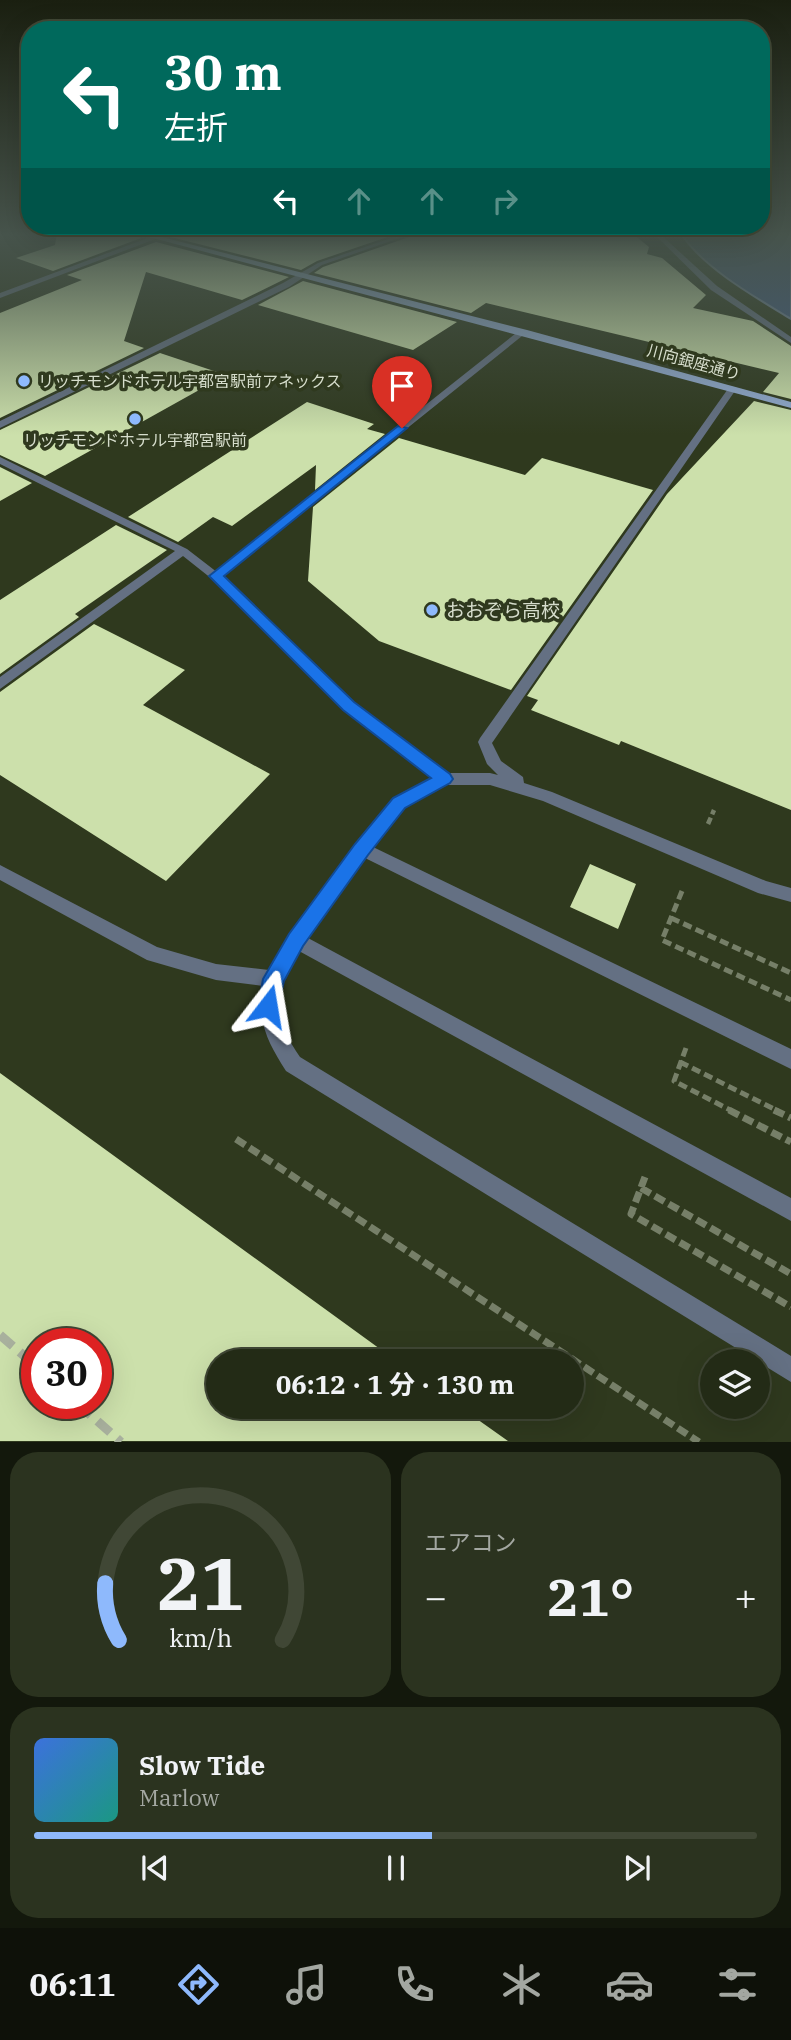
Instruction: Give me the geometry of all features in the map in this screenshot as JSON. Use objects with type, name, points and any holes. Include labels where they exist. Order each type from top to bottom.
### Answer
[{"type":"main road","name":"川向銀座通り","points":[[406,301],[791,405]]},
{"type":"street","points":[[0,425],[252,301]]},
{"type":"street","points":[[733,301],[791,341]]},
{"type":"street","points":[[216,576],[523,332]]},
{"type":"street","points":[[733,388],[485,742],[489,758],[503,773],[547,796],[764,888],[791,895]]},
{"type":"street","points":[[0,460],[183,551],[216,576],[349,706],[444,779]]},
{"type":"street","points":[[0,684],[183,551]]},
{"type":"street","points":[[547,796],[490,779],[444,779],[399,803],[296,940],[274,979],[268,1006],[277,1040],[293,1064],[791,1370]]},
{"type":"street","points":[[362,849],[791,1059]]},
{"type":"street","points":[[0,872],[153,954],[216,972],[274,979]]},
{"type":"street","points":[[296,940],[791,1210]]},
{"type":"path","points":[[713,810],[662,940],[791,1000]]},
{"type":"path","points":[[671,918],[791,972]]},
{"type":"path","points":[[686,1048],[674,1081],[791,1142]]},
{"type":"path","points":[[680,1062],[791,1118]]},
{"type":"path","points":[[236,1139],[699,1441]]},
{"type":"path","points":[[645,1177],[631,1214],[791,1307]]},
{"type":"path","points":[[641,1188],[791,1274]]},
{"type":"water","points":[[762,301],[791,301],[791,319]]},
{"type":"building","points":[[29,301],[137,301],[124,341],[144,348],[0,418],[0,313]]},
{"type":"building","points":[[265,301],[379,301],[457,322],[413,350],[258,305]]},
{"type":"building","points":[[425,301],[700,301],[693,308],[753,321],[791,346],[791,399],[763,392],[779,373],[486,303],[471,313]]},
{"type":"building","points":[[160,353],[226,375],[45,476],[0,455],[0,430]]},
{"type":"building","points":[[754,401],[791,410],[791,810],[621,741],[619,745],[531,710],[538,700],[527,696],[667,494]]},
{"type":"building","points":[[307,402],[374,424],[367,429],[385,434],[315,490],[316,465],[232,526],[213,517],[178,542],[128,517]]},
{"type":"building","points":[[399,438],[525,475],[542,458],[653,490],[511,690],[379,641],[308,581],[313,507]]},
{"type":"building","points":[[0,467],[32,483],[0,501]]},
{"type":"building","points":[[116,525],[167,550],[75,614],[79,617],[0,674],[0,600]]},
{"type":"building","points":[[94,624],[185,670],[143,705],[270,774],[166,881],[0,775],[0,692]]},
{"type":"building","points":[[590,864],[636,884],[618,929],[570,907]]},
{"type":"building","points":[[0,1073],[380,1349],[206,1349],[206,1419],[477,1419],[508,1441],[0,1441]]},
{"type":"railway","points":[[0,1335],[21,1353]]},
{"type":"railway","points":[[95,1419],[121,1442]]},
{"type":"place","name":"リッチモンドホテル宇都宮駅前アネックス","points":[[24,381]]},
{"type":"place","name":"リッチモンドホテル宇都宮駅前","points":[[135,419]]},
{"type":"place","name":"おおぞら高校","points":[[432,610]]},
{"type":"route","points":[[268,1006],[274,979],[296,940],[362,849],[399,803],[444,779],[349,706],[216,576],[402,428]]}]
